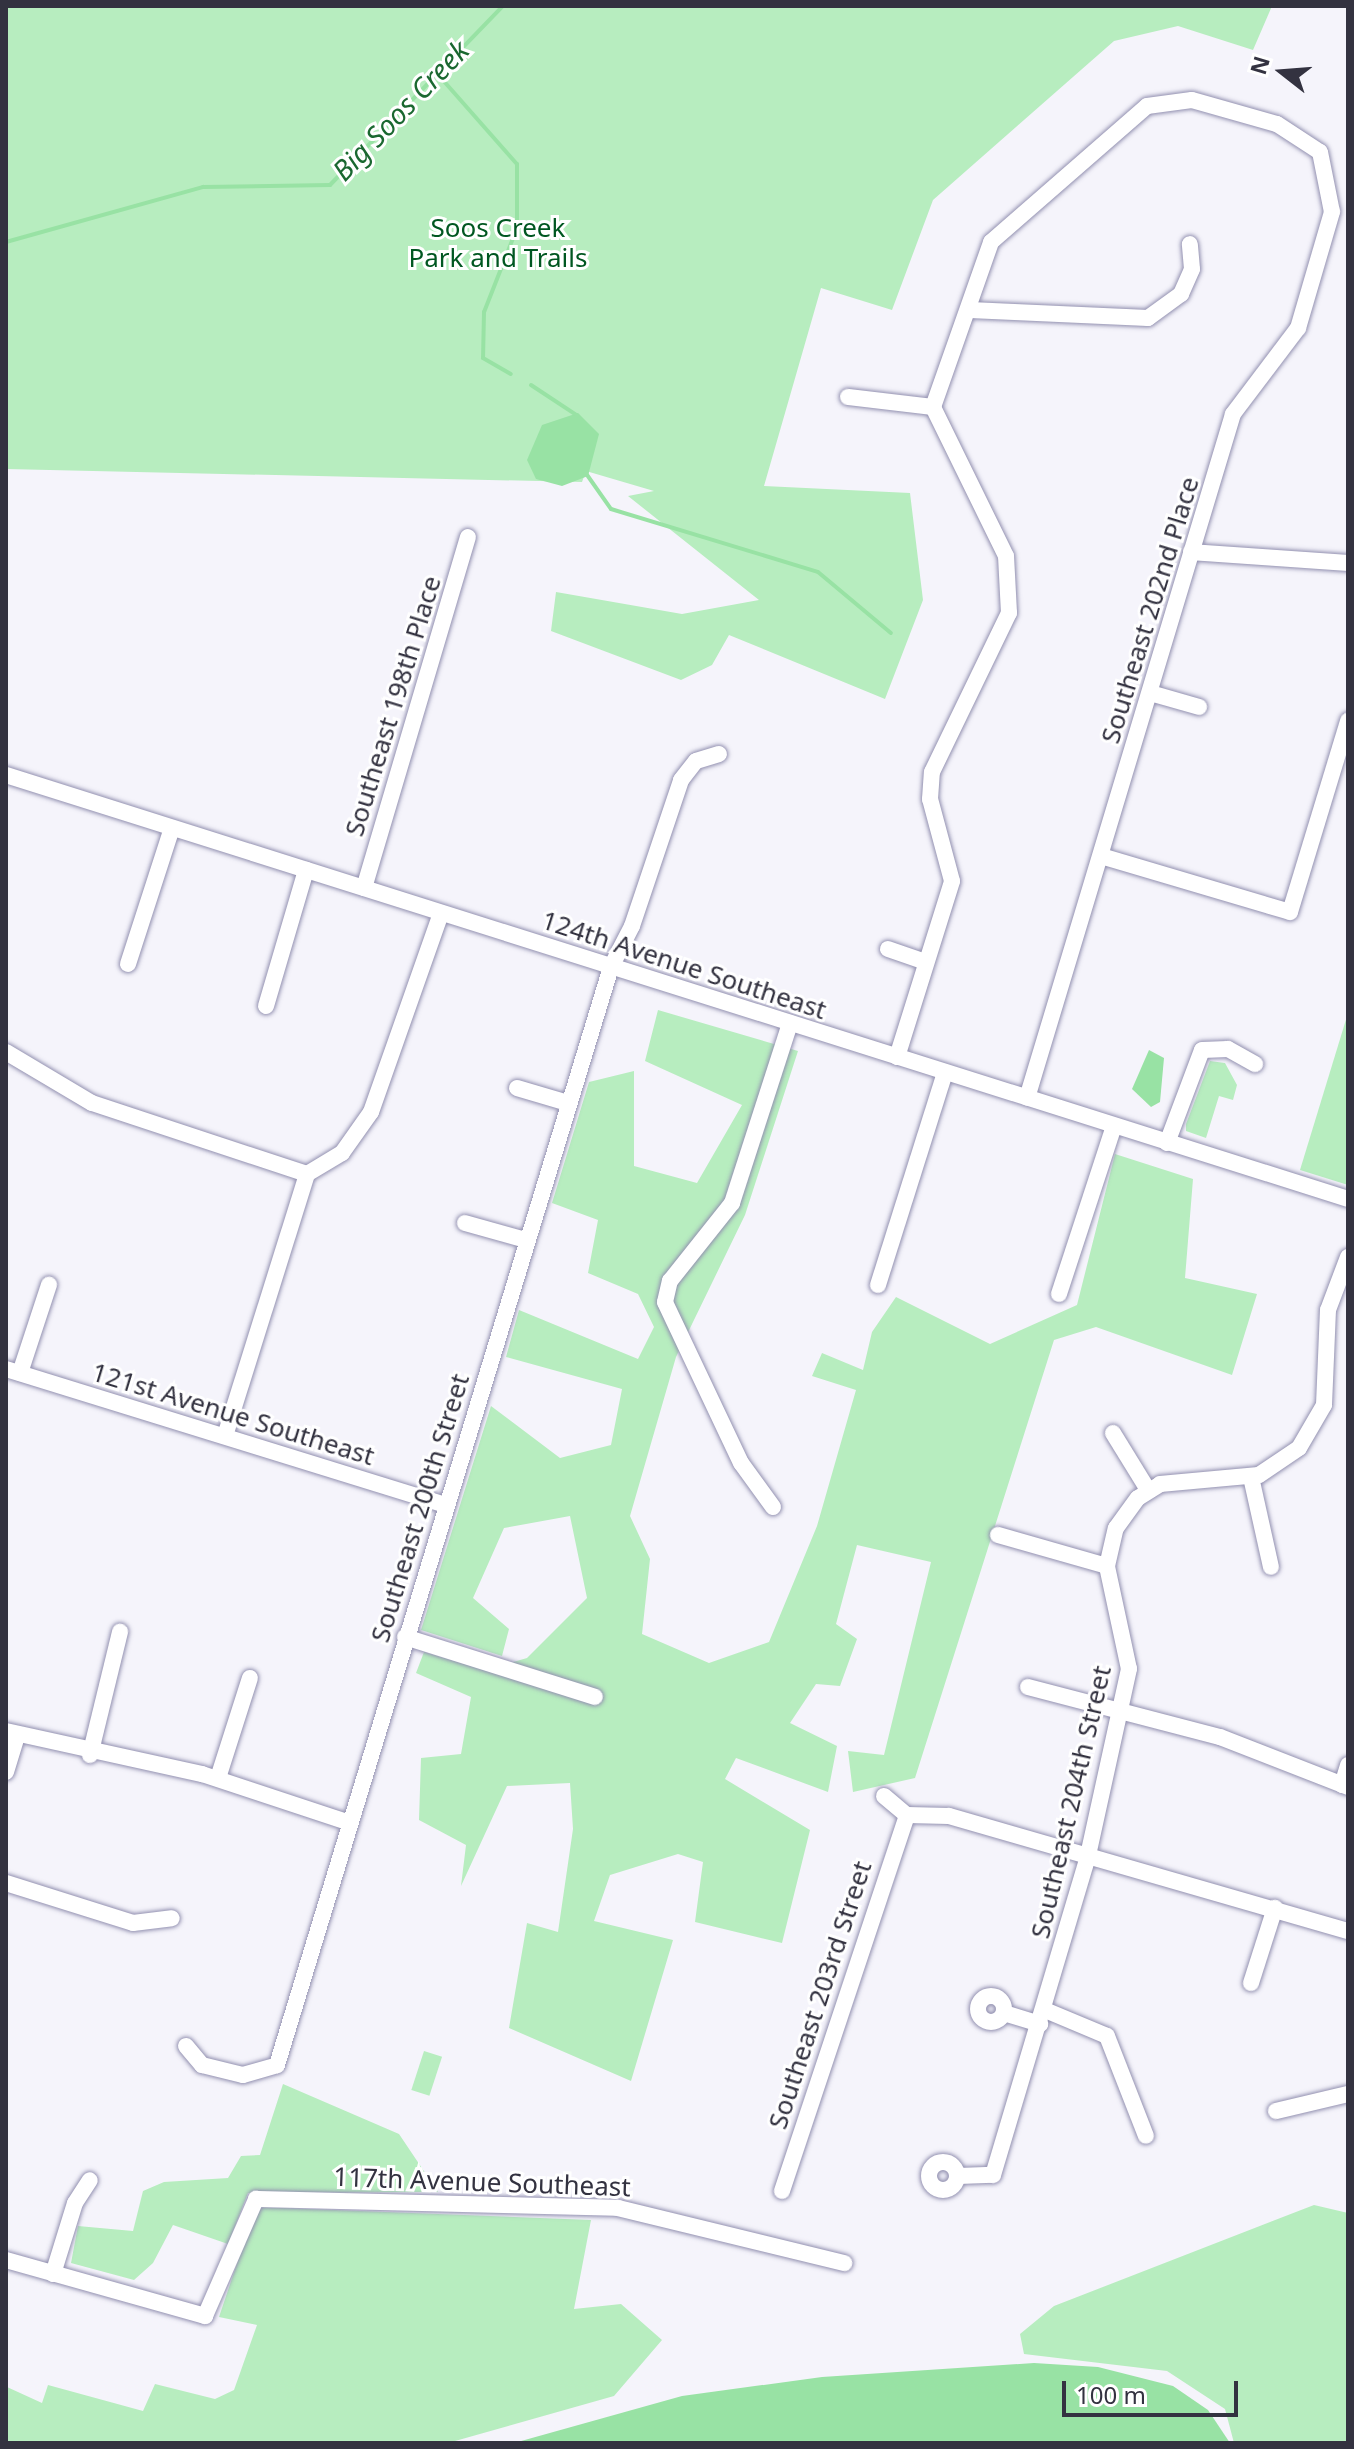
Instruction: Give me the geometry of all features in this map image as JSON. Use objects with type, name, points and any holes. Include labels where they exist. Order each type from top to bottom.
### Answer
[{"type":"street","name":"Southeast 202nd Place","points":[[970,310],[1000,230],[1125,119],[1167,99],[1277,124],[1320,152],[1332,212],[1298,328],[1239,399],[1027,1098]]},
{"type":"street","points":[[897,1057],[952,881],[930,799],[932,772],[996,648],[1011,597],[1006,556],[933,407],[970,310],[1148,318],[1181,294],[1192,269],[1190,244]]},
{"type":"street","points":[[848,397],[933,407]]},
{"type":"street","name":"Southeast 198th Place","points":[[364,888],[468,537]]},
{"type":"street","points":[[1191,552],[1348,563]]},
{"type":"street","points":[[1150,693],[1199,707]]},
{"type":"street","points":[[1101,856],[1290,912],[1348,721]]},
{"type":"street","name":"Southeast 200th Street","points":[[186,2046],[202,2065],[243,2075],[277,2065],[611,967],[632,926],[681,780],[696,761],[719,754]]},
{"type":"street","name":"124th Avenue Southeast","points":[[6,775],[1348,1199]]},
{"type":"street","points":[[128,964],[172,828]]},
{"type":"street","points":[[266,1006],[306,870]]},
{"type":"street","points":[[225,1436],[307,1174],[342,1153],[371,1112],[441,913]]},
{"type":"street","points":[[888,949],[925,962]]},
{"type":"street","points":[[773,1507],[741,1463],[665,1302],[670,1281],[732,1203],[790,1023]]},
{"type":"street","points":[[1167,1143],[1202,1050],[1228,1049],[1255,1064]]},
{"type":"street","points":[[6,1052],[92,1103],[307,1174]]},
{"type":"street","points":[[878,1285],[945,1072]]},
{"type":"street","points":[[517,1088],[568,1103]]},
{"type":"street","points":[[1059,1294],[1114,1126]]},
{"type":"street","points":[[465,1223],[526,1240]]},
{"type":"street","points":[[998,1535],[1107,1566],[1121,1517],[1148,1490],[1187,1478],[1251,1477],[1288,1458],[1318,1421],[1328,1310],[1348,1257]]},
{"type":"street","points":[[13,1371],[49,1285]]},
{"type":"street","name":"121st Avenue Southeast","points":[[13,1371],[446,1505]]},
{"type":"street","points":[[1113,1433],[1148,1490]]},
{"type":"street","points":[[1251,1477],[1271,1567]]},
{"type":"street","name":"Southeast 204th Street","points":[[958,2176],[993,2175],[1087,1860],[1122,1710],[1127,1643],[1107,1566]]},
{"type":"street","points":[[90,1755],[120,1632]]},
{"type":"street","points":[[405,1637],[595,1697]]},
{"type":"street","points":[[218,1778],[250,1678]]},
{"type":"street","points":[[1028,1687],[1220,1737],[1345,1786],[1348,1765]]},
{"type":"street","points":[[6,1772],[12,1733],[90,1755],[218,1778],[350,1823]]},
{"type":"street","points":[[884,1796],[907,1815],[949,1816],[1087,1860],[1275,1908],[1348,1931]]},
{"type":"street","name":"Southeast 203rd Street","points":[[782,2191],[907,1815]]},
{"type":"street","points":[[6,1883],[133,1923],[172,1918]]},
{"type":"street","points":[[1251,1983],[1275,1908]]},
{"type":"street","points":[[1004,2013],[1042,2017],[1107,2036],[1146,2136]]},
{"type":"street","points":[[1276,2111],[1348,2094]]},
{"type":"street","points":[[6,2260],[53,2274],[75,2203],[90,2180]]},
{"type":"street","name":"117th Avenue Southeast","points":[[53,2274],[191,2318],[212,2310],[244,2214],[256,2199],[618,2208],[844,2263]]},
{"type":"green space","name":"Soos Creek Park and Trails","points":[[6,6],[1272,6],[1253,50],[1178,26],[1114,41],[933,200],[892,310],[821,288],[764,486],[910,493],[923,600],[885,699],[729,635],[712,665],[681,680],[551,631],[556,592],[682,614],[759,600],[628,496],[654,491],[586,471],[582,482],[6,469]]},
{"type":"green space","points":[[658,1010],[798,1051],[745,1215],[676,1357],[630,1516],[650,1559],[642,1634],[709,1663],[769,1642],[817,1526],[856,1390],[812,1376],[822,1353],[863,1370],[872,1332],[896,1297],[990,1344],[1077,1305],[1115,1154],[1193,1179],[1185,1278],[1257,1294],[1232,1375],[1096,1327],[1054,1340],[915,1778],[853,1792],[848,1751],[884,1755],[931,1562],[857,1545],[836,1624],[857,1639],[840,1686],[816,1684],[790,1723],[837,1746],[828,1792],[736,1758],[725,1779],[810,1830],[782,1943],[695,1922],[703,1862],[678,1854],[610,1875],[594,1921],[673,1940],[631,2081],[509,2028],[527,1923],[558,1932],[573,1829],[570,1783],[507,1786],[461,1886],[466,1845],[419,1820],[421,1758],[461,1754],[471,1697],[416,1673],[424,1652],[485,1670],[527,1658],[587,1598],[570,1516],[504,1528],[473,1598],[509,1629],[502,1656],[421,1630],[491,1406],[560,1458],[611,1445],[622,1389],[506,1357],[519,1310],[638,1359],[654,1327],[638,1294],[588,1273],[598,1220],[552,1203],[589,1082],[634,1071],[634,1166],[697,1183],[742,1105],[645,1061]]},
{"type":"green space","points":[[1348,1013],[1348,1185],[1300,1170]]},
{"type":"green space","points":[[1210,1061],[1225,1063],[1237,1085],[1233,1100],[1219,1096],[1206,1138],[1186,1131],[1186,1124]]},
{"type":"green space","points":[[424,2051],[442,2057],[429,2096],[411,2090]]},
{"type":"green space","points":[[283,2084],[399,2134],[438,2192],[248,2193],[228,2244],[173,2225],[153,2263],[134,2280],[71,2263],[78,2226],[133,2231],[143,2191],[164,2182],[228,2178],[241,2156],[260,2155]]},
{"type":"green space","points":[[1314,2205],[1348,2213],[1348,2443],[1234,2443],[1225,2409],[1167,2371],[1024,2354],[1020,2334],[1054,2306]]},
{"type":"green space","points":[[256,2207],[591,2220],[574,2309],[621,2304],[662,2340],[614,2396],[448,2443],[6,2443],[7,2387],[42,2403],[48,2385],[143,2411],[155,2384],[215,2399],[234,2390],[257,2325],[219,2317]]},
{"type":"shaded area","points":[[578,413],[599,434],[588,476],[562,486],[536,479],[527,460],[542,425]]},
{"type":"shaded area","points":[[1149,1050],[1164,1058],[1160,1102],[1151,1107],[1132,1089]]},
{"type":"shaded area","points":[[1034,2363],[1098,2367],[1173,2386],[1208,2410],[1230,2443],[514,2443],[682,2396],[822,2377]]},
{"type":"waterway","name":"Big Soos Creek","points":[[6,242],[203,187],[330,185],[503,6]]},
{"type":"waterway","points":[[434,70],[517,164],[517,228],[484,312],[483,358],[511,374]]},
{"type":"waterway","points":[[531,385],[578,416]]},
{"type":"waterway","points":[[585,472],[611,509],[818,572],[891,633]]}]
